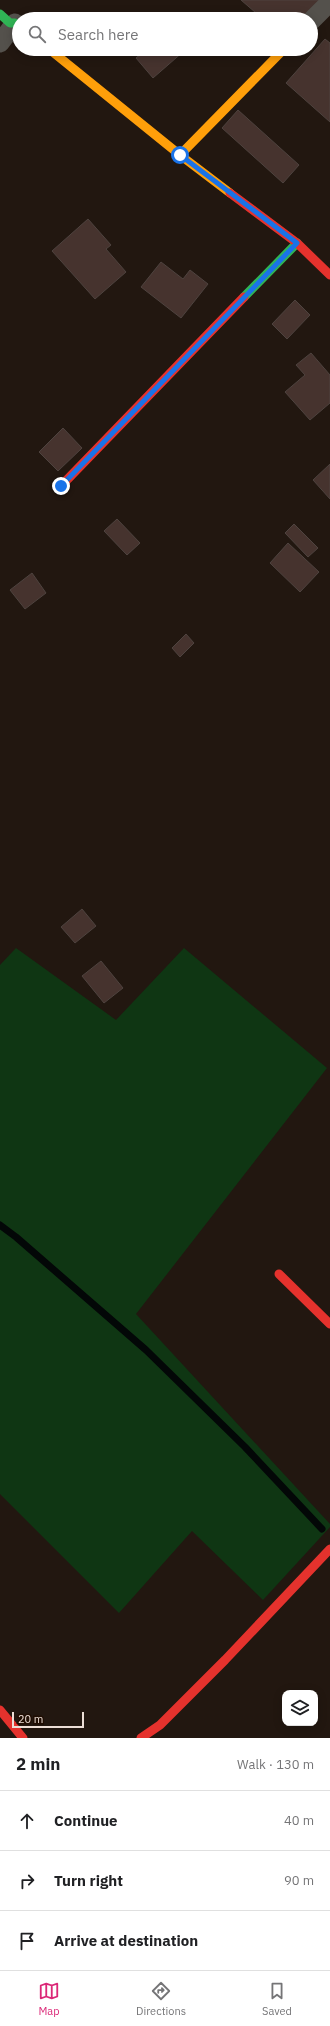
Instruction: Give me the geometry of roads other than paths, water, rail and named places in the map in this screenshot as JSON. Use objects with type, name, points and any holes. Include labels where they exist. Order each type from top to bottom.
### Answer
[{"type":"street","points":[[318,14],[330,2]]},
{"type":"street","points":[[0,43],[11,21]]},
{"type":"street","points":[[58,56],[180,155],[297,243],[330,275]]},
{"type":"street","points":[[180,155],[277,56]]},
{"type":"street","points":[[61,486],[297,243]]},
{"type":"street","points":[[279,1274],[330,1324]]},
{"type":"street","points":[[141,1738],[160,1724],[225,1660],[330,1550]]},
{"type":"street","points":[[0,1710],[23,1738]]},
{"type":"waterway","points":[[0,1225],[16,1237],[146,1350],[245,1447],[322,1529]]}]
